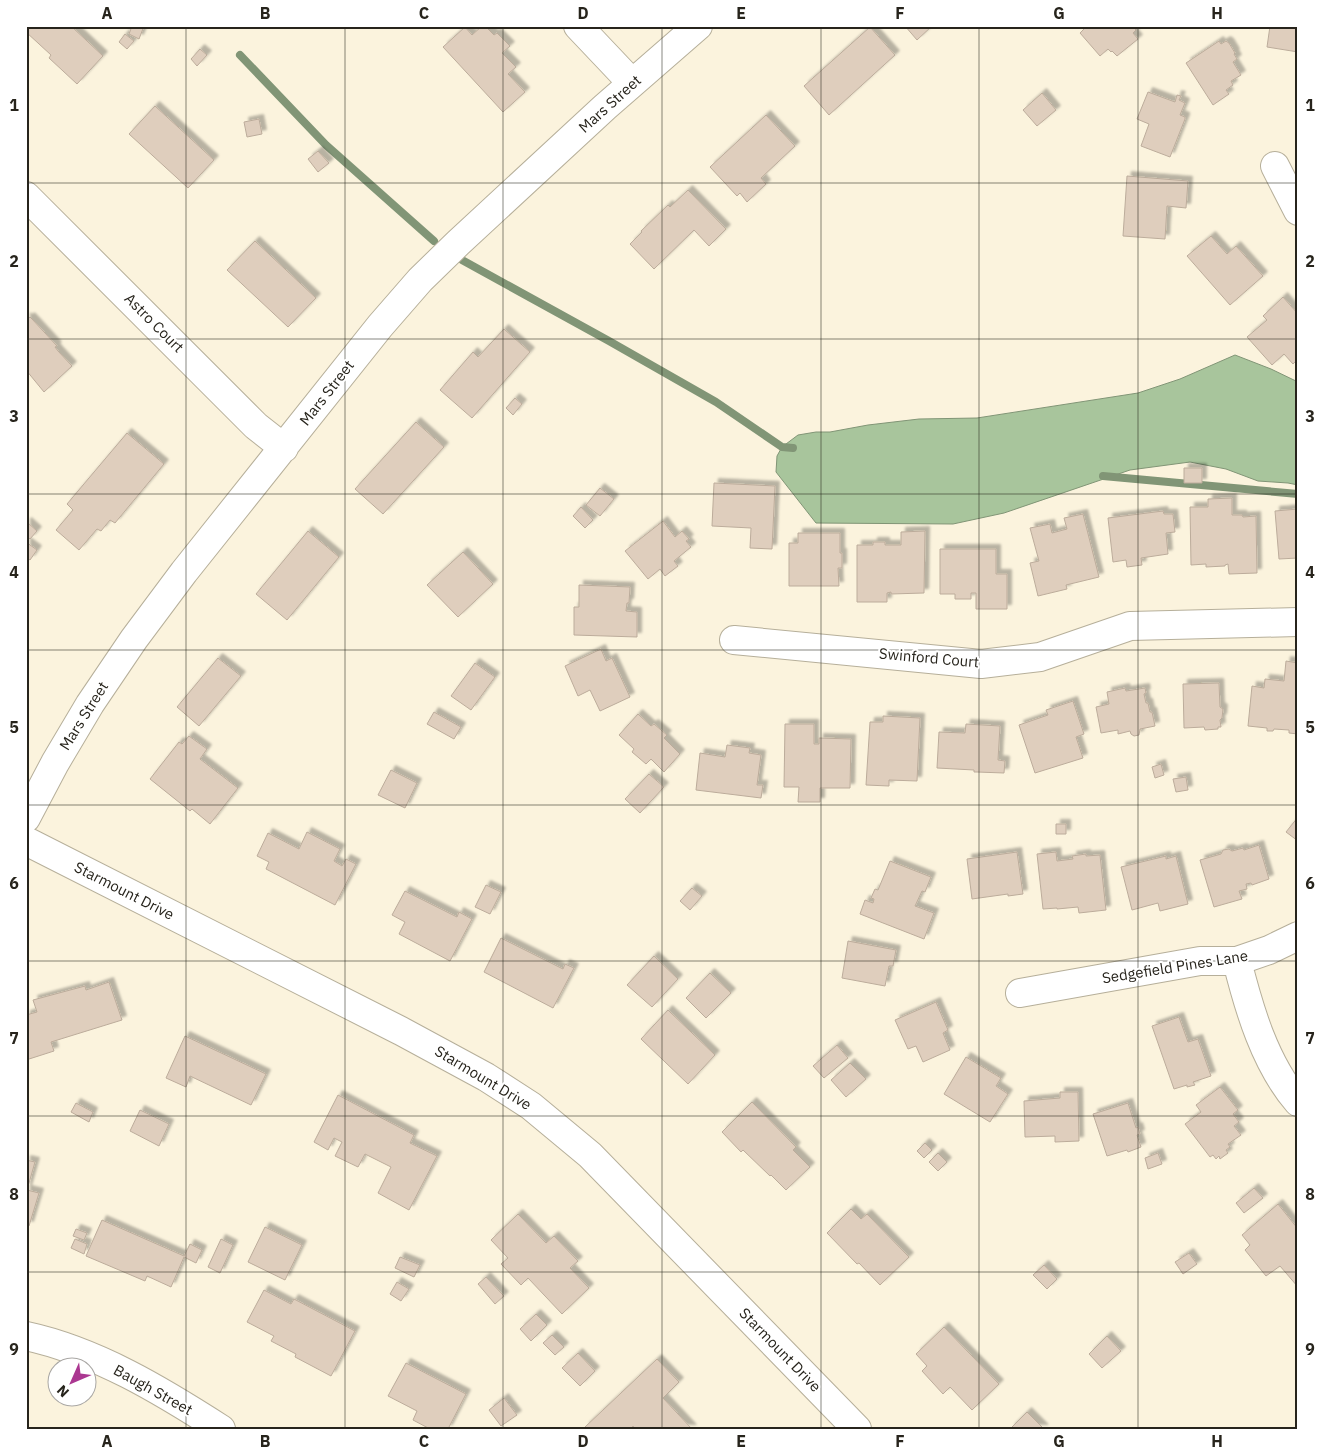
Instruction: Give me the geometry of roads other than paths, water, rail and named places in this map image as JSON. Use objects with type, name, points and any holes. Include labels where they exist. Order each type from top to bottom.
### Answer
[{"type":"street","points":[[578,26],[632,83]]},
{"type":"street","name":"Mars Street","points":[[26,818],[55,763],[90,704],[134,639],[184,572],[380,326],[420,280],[513,191],[698,26]]},
{"type":"street","points":[[1275,166],[1298,211]]},
{"type":"street","name":"Astro Court","points":[[26,196],[256,426],[284,448]]},
{"type":"street","name":"Swinford Court","points":[[734,640],[981,664],[1040,657],[1130,626],[1298,622]]},
{"type":"street","name":"Starmount Drive","points":[[26,841],[401,1031],[486,1076],[531,1106],[590,1155],[857,1429]]},
{"type":"street","name":"Sedgefield Pines Lane","points":[[1020,993],[1200,961],[1237,960],[1269,950],[1298,936]]},
{"type":"street","points":[[1237,960],[1245,993],[1270,1062],[1287,1090],[1298,1102]]},
{"type":"street","name":"Baugh Street","points":[[26,1336],[49,1341],[98,1360],[136,1378],[221,1429]]},
{"type":"waterway","points":[[240,55],[326,145],[434,241]]},
{"type":"waterway","points":[[462,260],[716,402],[782,447],[793,448]]},
{"type":"waterway","points":[[1103,476],[1298,494]]}]
